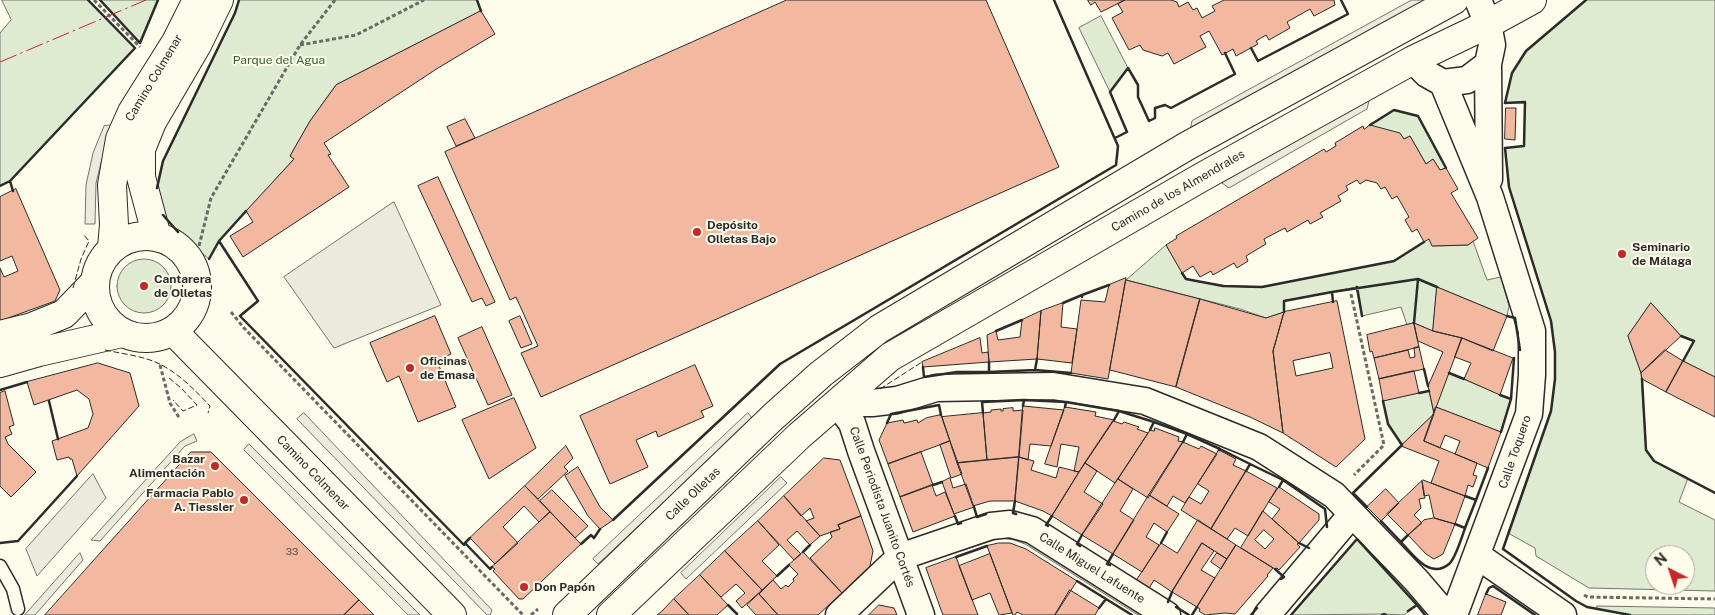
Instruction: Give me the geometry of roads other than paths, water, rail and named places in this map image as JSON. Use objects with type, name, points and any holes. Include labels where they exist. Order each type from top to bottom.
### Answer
[{"type":"main road","name":"Camino Colmenar","points":[[112,248],[114,225],[112,185],[120,139],[132,112],[176,42],[197,0]]},
{"type":"main road","name":"Camino Colmenar","points":[[157,237],[141,177],[142,148],[152,122],[197,45],[219,0]]},
{"type":"main road","name":"Calle Olletas","points":[[567,615],[767,423],[821,374],[879,329],[1154,165],[1454,0]]},
{"type":"main road","name":"Camino de los Almendrales","points":[[837,403],[890,357],[1202,177],[1414,60],[1483,12],[1532,0]]},
{"type":"main road","points":[[141,236],[157,237],[171,242],[184,252],[192,264],[197,279],[197,294],[192,309],[184,321],[173,331],[159,337],[144,339],[122,333],[110,324],[100,312],[95,298],[94,283],[97,269],[103,257],[112,248],[126,239],[141,236]]},
{"type":"main road","points":[[0,335],[32,327],[64,314],[94,283]]},
{"type":"main road","name":"Camino Colmenar","points":[[173,331],[452,615]]},
{"type":"main road","points":[[0,363],[122,333]]},
{"type":"main road","points":[[611,615],[799,436],[837,403]]},
{"type":"street","name":"Calle Toquero","points":[[1483,12],[1492,45],[1488,64],[1487,120],[1490,197]]},
{"type":"street","points":[[1414,60],[1427,74],[1443,83],[1467,80],[1488,64]]},
{"type":"street","name":"Calle Toquero","points":[[1443,83],[1490,197],[1532,331],[1532,375],[1529,414],[1454,615]]},
{"type":"street","points":[[837,403],[896,400],[936,388],[1053,386],[1145,401],[1260,447],[1334,495],[1416,580],[1446,615]]},
{"type":"street","name":"Calle Periodista Juanito Cortés","points":[[837,403],[852,423],[860,451],[921,615]]},
{"type":"street","points":[[1267,615],[1352,514]]},
{"type":"street","name":"Calle Miguel Lafuente","points":[[900,557],[991,526],[1010,524],[1032,530],[1167,615]]},
{"type":"street","points":[[839,615],[900,557]]},
{"type":"street","points":[[1416,580],[1435,587],[1453,586],[1473,567],[1564,614]]},
{"type":"lane","points":[[0,566],[13,589],[18,610]]},
{"type":"place","name":"Depósito Olletas Bajo","points":[[697,232]]},
{"type":"place","name":"Seminario de Málaga","points":[[1622,254]]},
{"type":"place","name":"Cantarera de Olletas","points":[[144,286]]},
{"type":"place","name":"Oficinas de Emasa","points":[[410,368]]},
{"type":"place","name":"Bazar Alimentación","points":[[215,466]]},
{"type":"place","name":"Farmacia Pablo A. Tiessler","points":[[244,500]]},
{"type":"place","name":"Don Papón","points":[[524,587]]},
{"type":"park label","name":"Parque del Agua","points":[[279,60]]}]
